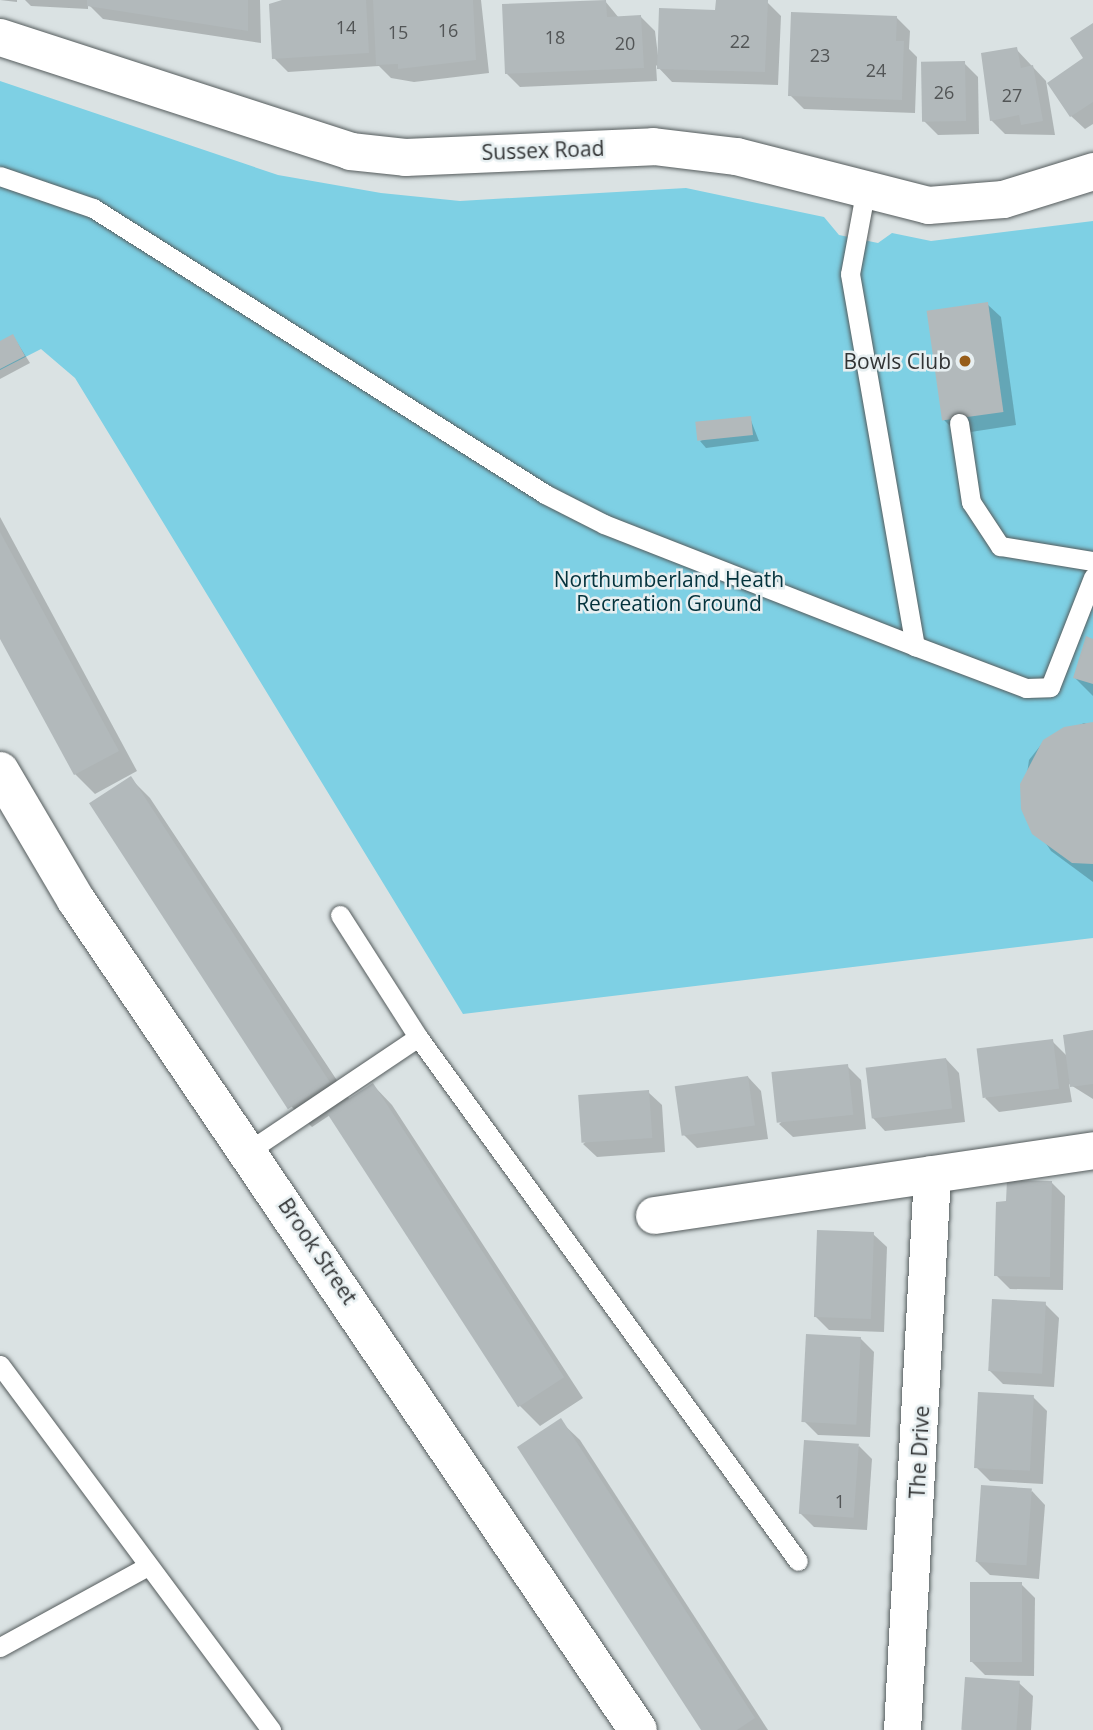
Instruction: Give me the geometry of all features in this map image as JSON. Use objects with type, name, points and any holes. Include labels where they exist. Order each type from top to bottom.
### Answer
[{"type":"street","name":"Sussex Road","points":[[0,37],[350,151],[405,157],[653,146],[736,156],[864,192],[928,205],[990,200],[1093,171]]},
{"type":"street","name":"Brook Street","points":[[0,771],[75,900],[250,1150],[638,1730]]},
{"type":"street","points":[[654,1215],[1093,1150]]},
{"type":"street","name":"The Drive","points":[[902,1730],[932,1174]]},
{"type":"lane","points":[[0,176],[93,208],[545,494],[604,524],[1026,688],[1050,687],[1093,578]]},
{"type":"lane","points":[[864,192],[850,274],[915,646]]},
{"type":"lane","points":[[959,423],[971,502],[1000,547],[1093,561]]},
{"type":"lane","points":[[340,915],[418,1037],[798,1561]]},
{"type":"lane","points":[[250,1150],[418,1037]]},
{"type":"lane","points":[[0,1365],[146,1567],[271,1730]]},
{"type":"lane","points":[[0,1647],[146,1567]]},
{"type":"green space","name":"Northumberland Heath Recreation Ground","points":[[0,81],[278,175],[381,193],[460,201],[686,188],[824,217],[839,235],[878,243],[892,233],[931,241],[1093,221],[1093,938],[463,1014],[75,378],[41,349],[0,370]]},
{"type":"building","points":[[87,0],[248,0],[248,31],[87,6]]},
{"type":"building","points":[[282,0],[366,0],[369,53],[272,59],[269,4]]},
{"type":"building","points":[[373,0],[473,0],[476,60],[398,69],[398,64],[376,65]]},
{"type":"building","points":[[606,0],[607,17],[641,15],[644,68],[505,74],[502,4]]},
{"type":"building","points":[[716,0],[768,0],[765,72],[657,69],[659,8],[715,10]]},
{"type":"building","points":[[791,12],[897,16],[896,41],[904,41],[902,100],[788,96]]},
{"type":"building","points":[[1093,23],[1093,102],[1070,117],[1047,83],[1083,58],[1070,38]]},
{"type":"building","points":[[1017,47],[1021,68],[1033,65],[1043,121],[1021,125],[1019,115],[990,121],[981,53]]},
{"type":"building","points":[[965,61],[966,121],[922,122],[921,62]]},
{"type":"building","name":"Bowls Club","points":[[988,302],[1003,412],[942,421],[927,311]]},
{"type":"building","points":[[13,334],[25,356],[0,369],[0,341]]},
{"type":"building","points":[[751,416],[753,435],[697,441],[695,422]]},
{"type":"building","points":[[0,532],[119,751],[74,775],[0,639]]},
{"type":"building","points":[[1086,636],[1093,639],[1093,684],[1073,678]]},
{"type":"building","points":[[1093,722],[1093,864],[1072,863],[1032,834],[1021,809],[1020,784],[1043,740],[1064,727]]},
{"type":"building","points":[[131,776],[330,1082],[288,1109],[89,803]]},
{"type":"building","points":[[1093,1030],[1093,1084],[1070,1087],[1063,1035]]},
{"type":"building","points":[[1053,1039],[1059,1089],[983,1098],[977,1048]]},
{"type":"building","points":[[946,1058],[952,1109],[872,1118],[866,1068]]},
{"type":"building","points":[[848,1064],[853,1115],[777,1123],[771,1072]]},
{"type":"building","points":[[748,1076],[755,1126],[682,1136],[675,1086]]},
{"type":"building","points":[[373,1083],[564,1377],[518,1407],[327,1113]]},
{"type":"building","points":[[649,1090],[652,1138],[582,1143],[578,1095]]},
{"type":"building","points":[[1007,1180],[1052,1181],[1050,1277],[994,1276],[996,1202],[1006,1201]]},
{"type":"building","points":[[817,1230],[874,1232],[871,1319],[814,1317]]},
{"type":"building","points":[[992,1299],[1046,1302],[1042,1374],[988,1371]]},
{"type":"building","points":[[806,1334],[861,1337],[856,1425],[801,1422]]},
{"type":"building","points":[[978,1392],[1034,1395],[1030,1471],[974,1468]]},
{"type":"building","points":[[561,1418],[755,1718],[737,1730],[701,1730],[517,1447]]},
{"type":"building","points":[[804,1440],[859,1444],[854,1518],[799,1514]]},
{"type":"building","points":[[981,1485],[1032,1489],[1027,1565],[976,1562]]},
{"type":"building","points":[[970,1582],[1022,1582],[1022,1662],[970,1662]]},
{"type":"building","points":[[965,1677],[1020,1681],[1016,1730],[961,1730]]},
{"type":"place","name":"Bowls Club","points":[[965,361]]}]
